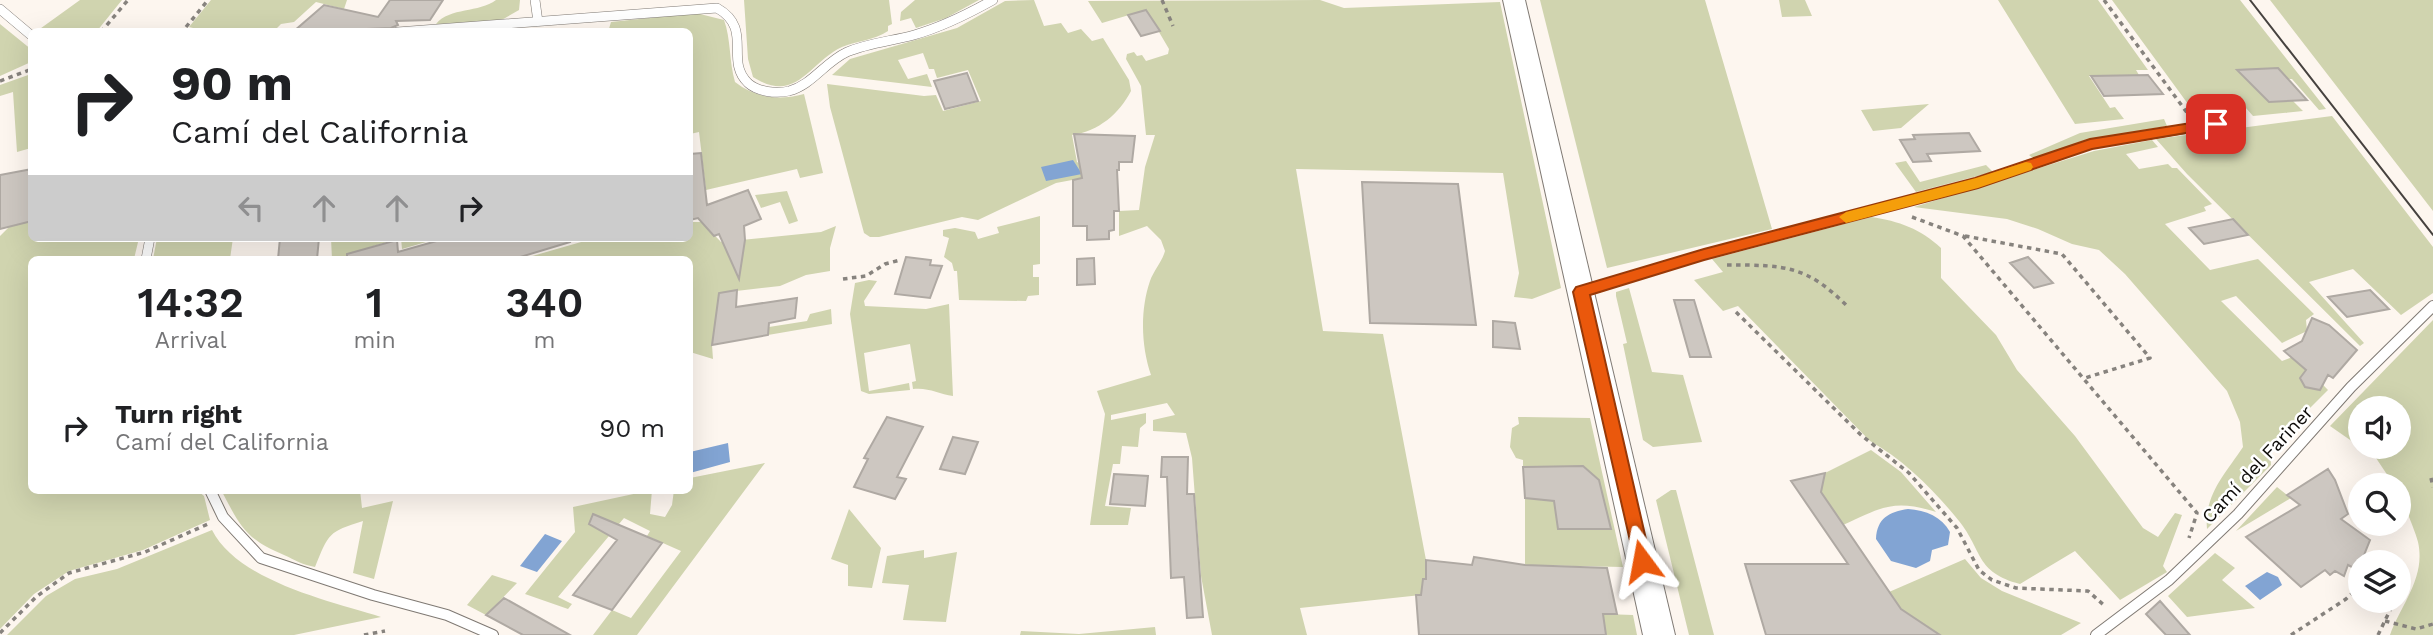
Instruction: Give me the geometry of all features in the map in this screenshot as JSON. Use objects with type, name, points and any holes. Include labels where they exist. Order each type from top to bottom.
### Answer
[{"type":"main road","points":[[1514,0],[1659,635]]},
{"type":"lane","points":[[535,0],[538,22]]},
{"type":"lane","points":[[453,28],[717,8],[735,19],[740,69],[747,82],[761,90],[780,92],[808,84],[841,55],[859,47],[950,23],[993,0]]},
{"type":"lane","points":[[0,9],[28,33]]},
{"type":"lane","points":[[1581,292],[1691,258],[1990,179],[2090,144],[2216,124]]},
{"type":"lane","name":"Camí del Fariner","points":[[2096,635],[2169,580],[2238,514],[2351,387],[2433,306]]},
{"type":"lane","points":[[212,494],[223,517],[261,558],[373,595],[447,615],[493,635]]},
{"type":"path","points":[[104,28],[128,0]]},
{"type":"path","points":[[186,27],[208,0]]},
{"type":"path","points":[[1163,0],[1173,26]]},
{"type":"path","points":[[2104,0],[2198,127]]},
{"type":"path","points":[[0,80],[28,70]]},
{"type":"path","points":[[1884,207],[1963,236],[2062,254],[2150,358],[2084,379]]},
{"type":"path","points":[[1963,236],[2197,513],[2187,542],[2195,554]]},
{"type":"path","points":[[1691,258],[1708,265],[1757,265],[1795,269],[1819,279],[1850,307]]},
{"type":"path","points":[[843,279],[866,276],[884,264],[900,260]]},
{"type":"path","points":[[1736,313],[1861,435],[1909,473],[1957,528],[1979,570],[2016,588],[2088,591],[2118,618]]},
{"type":"path","points":[[2431,478],[2433,487]]},
{"type":"path","points":[[0,633],[36,597],[69,573],[145,552],[223,517]]},
{"type":"path","points":[[2291,635],[2348,597]]},
{"type":"path","points":[[2378,635],[2389,613]]},
{"type":"path","points":[[2385,621],[2405,629],[2428,628],[2433,624]]},
{"type":"path","points":[[364,635],[385,631]]},
{"type":"green space","points":[[80,0],[122,0],[99,28],[41,28]]},
{"type":"green space","points":[[211,0],[347,0],[344,9],[316,2],[294,22],[281,24],[277,28],[189,27]]},
{"type":"green space","points":[[496,0],[520,0],[519,10],[498,22],[436,24],[449,15],[481,7]]},
{"type":"green space","points":[[744,0],[889,0],[892,24],[883,34],[842,47],[792,84],[768,84],[753,77],[748,59]]},
{"type":"green space","points":[[915,0],[979,0],[946,18],[916,28],[911,18],[900,21],[901,12]]},
{"type":"green space","points":[[1034,0],[1044,26],[1061,23],[1068,33],[1081,29],[1092,41],[1103,38],[1129,80],[1131,91],[1114,114],[1091,130],[1072,135],[1077,162],[1099,175],[1056,183],[978,220],[962,217],[879,237],[870,237],[864,233],[830,107],[827,84],[924,96],[936,95],[943,111],[981,101],[968,70],[937,78],[934,69],[929,69],[923,53],[898,60],[908,79],[927,74],[932,87],[832,75],[850,59],[957,28],[1005,1]]},
{"type":"green space","points":[[1320,0],[1344,8],[1500,2],[1561,288],[1532,299],[1514,297],[1519,273],[1503,173],[1296,169],[1323,331],[1383,334],[1426,560],[1426,579],[1423,579],[1421,595],[1300,608],[1307,635],[1212,635],[1201,576],[1192,458],[1186,433],[1153,431],[1153,420],[1175,415],[1167,403],[1111,415],[1111,420],[1146,413],[1146,423],[1140,428],[1138,447],[1122,446],[1120,464],[1113,464],[1105,506],[1131,508],[1128,525],[1090,525],[1105,414],[1097,391],[1151,375],[1144,340],[1143,316],[1150,281],[1165,251],[1161,240],[1147,226],[1119,236],[1119,211],[1139,210],[1145,167],[1155,135],[1146,135],[1141,86],[1126,59],[1127,54],[1134,52],[1137,56],[1142,55],[1146,61],[1168,54],[1169,49],[1146,10],[1102,23],[1088,1]]},
{"type":"green space","points":[[1540,0],[1705,0],[1772,229],[1607,268]]},
{"type":"green space","points":[[1779,0],[1805,0],[1812,16],[1782,17]]},
{"type":"green space","points":[[1998,0],[2098,0],[2148,70],[2136,70],[2139,75],[2089,76],[2110,108],[2115,107],[2124,119],[2075,124]]},
{"type":"green space","points":[[2112,0],[2240,0],[2326,109],[2319,110],[2292,79],[2281,79],[2271,68],[2238,71],[2270,102],[2293,101],[2303,111],[2253,116],[2238,99],[2205,114],[2196,115]]},
{"type":"green space","points":[[2270,0],[2433,0],[2433,211]]},
{"type":"green space","points":[[696,13],[724,20],[735,82],[751,92],[768,97],[804,94],[823,173],[800,178],[797,169],[706,190],[699,132],[693,133],[693,28],[609,28],[611,22]]},
{"type":"green space","points":[[0,24],[28,47],[28,63],[0,76]]},
{"type":"green space","points":[[28,75],[28,149],[17,152],[13,92],[0,96],[0,85]]},
{"type":"green space","points":[[1929,104],[1901,128],[1873,131],[1861,110]]},
{"type":"green space","points":[[2332,116],[2433,247],[2433,293],[2401,315],[2353,269],[2309,282],[2364,343],[2360,346],[2187,174],[2156,139]]},
{"type":"green space","points":[[2164,119],[2167,126],[2085,140],[2034,159],[2029,155],[2080,133]]},
{"type":"green space","points":[[2152,140],[2158,147],[2126,154],[2139,169],[2168,164],[2177,168],[2212,204],[2204,207],[2206,211],[2165,224],[2210,270],[2258,259],[2314,314],[2306,320],[2307,331],[2282,343],[2236,296],[2221,301],[2282,361],[2295,356],[2328,390],[2285,433],[2270,442],[2271,465],[2207,529],[2212,495],[2243,447],[2240,422],[2227,391],[2125,274],[2099,250],[2072,244],[2007,219],[1914,207],[2094,151]]},
{"type":"green space","points":[[1906,161],[1920,182],[1986,165],[1993,172],[1916,192],[1895,163]]},
{"type":"green space","points":[[787,191],[798,221],[789,224],[780,202],[761,208],[755,195]]},
{"type":"green space","points":[[1040,216],[1040,264],[1033,265],[1033,277],[1039,277],[1039,295],[1028,296],[1026,301],[959,300],[957,271],[954,271],[952,263],[944,257],[949,238],[943,236],[943,230],[955,228],[975,232],[978,239],[999,233],[997,227]]},
{"type":"green space","points":[[1871,217],[1909,227],[1941,248],[1941,278],[1996,335],[2017,370],[2075,436],[2143,528],[2158,537],[2175,513],[2182,515],[2163,566],[2167,572],[2120,600],[2075,551],[2020,584],[1995,573],[1987,567],[1959,521],[1929,487],[1907,466],[1870,441],[1738,306],[1723,311],[1694,280],[1723,272],[1712,259]]},
{"type":"green space","points":[[28,222],[28,242],[138,242],[135,256],[28,256],[28,494],[202,494],[210,520],[143,550],[69,571],[34,594],[0,629],[0,236],[9,227]]},
{"type":"green space","points":[[693,222],[702,222],[721,242],[821,232],[836,226],[830,248],[830,271],[806,275],[780,286],[719,293],[712,345],[713,359],[693,353],[693,256],[532,256],[581,242],[693,242]]},
{"type":"green space","points":[[156,242],[232,242],[230,256],[154,256]]},
{"type":"green space","points":[[331,242],[387,242],[370,247],[370,256],[332,256]]},
{"type":"green space","points":[[401,242],[426,242],[402,249]]},
{"type":"green space","points":[[877,281],[864,301],[865,306],[926,309],[949,304],[953,396],[913,389],[912,382],[916,381],[910,344],[864,353],[869,391],[909,383],[910,390],[869,394],[861,391],[850,314],[855,283]]},
{"type":"green space","points":[[1629,288],[1652,372],[1683,375],[1702,442],[1653,447],[1643,440],[1623,344],[1627,343],[1616,296],[1616,292]]},
{"type":"green space","points":[[831,309],[832,324],[768,335],[769,327],[807,321],[810,314]]},
{"type":"green space","points":[[2433,320],[2433,635],[2390,635],[2400,613],[2411,613],[2411,590],[2416,579],[2420,555],[2411,523],[2411,473],[2386,473],[2377,459],[2411,459],[2411,396],[2359,396]]},
{"type":"green space","points":[[2348,407],[2348,439],[2330,426]]},
{"type":"green space","points":[[1518,417],[1590,418],[1623,567],[1525,565],[1525,498],[1554,501],[1558,529],[1610,528],[1599,480],[1583,466],[1523,467],[1523,460],[1516,458],[1510,447],[1512,428],[1519,424]]},
{"type":"green space","points":[[1871,450],[1901,472],[1936,512],[1909,506],[1888,507],[1843,525],[1821,492],[1825,473]]},
{"type":"green space","points":[[765,463],[637,635],[593,635],[612,610],[631,618],[681,551],[647,536],[650,531],[624,518],[558,597],[572,604],[568,609],[525,594],[575,532],[573,507],[633,494],[652,494],[650,514],[665,517],[672,505],[673,494],[693,494],[693,477]]},
{"type":"green space","points":[[2277,487],[2291,498],[2236,531]]},
{"type":"green space","points":[[1671,490],[1676,490],[1714,635],[1689,635],[1656,500]]},
{"type":"green space","points":[[223,494],[360,494],[362,508],[393,501],[374,579],[353,573],[363,521],[331,535],[315,567],[260,543],[239,522]]},
{"type":"green space","points":[[849,509],[881,548],[872,588],[848,586],[848,565],[831,559]]},
{"type":"green space","points":[[212,530],[225,548],[263,576],[312,596],[381,617],[294,635],[7,635],[46,596],[75,579],[117,569]]},
{"type":"green space","points":[[924,550],[924,558],[957,552],[946,622],[903,620],[909,585],[882,583],[887,556]]},
{"type":"green space","points":[[2215,553],[2235,568],[2222,580],[2255,608],[2187,617],[2168,596]]},
{"type":"green space","points":[[1965,559],[1981,578],[2002,591],[2081,623],[2061,635],[1940,635],[1901,609],[1889,592]]},
{"type":"green space","points":[[492,575],[517,583],[486,615],[467,605]]},
{"type":"green space","points":[[1549,612],[1633,615],[1637,635],[1570,635]]},
{"type":"green space","points":[[1155,627],[1156,635],[1020,635],[1021,631],[1079,634]]},
{"type":"water","points":[[1073,160],[1082,174],[1046,181],[1041,167]]},
{"type":"water","points":[[728,443],[730,462],[693,472],[693,451]]},
{"type":"water","points":[[1908,509],[1933,515],[1943,522],[1950,532],[1948,545],[1932,550],[1930,561],[1916,568],[1891,561],[1876,539],[1879,526],[1885,517]]},
{"type":"water","points":[[545,534],[562,541],[537,572],[520,566]]},
{"type":"water","points":[[2267,572],[2278,577],[2282,585],[2260,600],[2245,586]]},
{"type":"building","points":[[390,0],[443,0],[430,20],[396,21],[398,25],[391,28],[298,28],[324,5],[378,17]]},
{"type":"building","points":[[1146,10],[1160,31],[1141,36],[1128,15]]},
{"type":"building","points":[[2278,68],[2307,100],[2269,102],[2237,70]]},
{"type":"building","points":[[967,73],[978,101],[945,109],[934,81]]},
{"type":"building","points":[[2148,75],[2163,94],[2104,96],[2091,76]]},
{"type":"building","points":[[1969,133],[1980,151],[1927,154],[1931,161],[1913,162],[1900,140],[1915,139],[1913,135]]},
{"type":"building","points":[[1074,134],[1135,136],[1132,162],[1119,162],[1119,211],[1114,211],[1114,230],[1109,231],[1109,239],[1087,240],[1087,226],[1073,226],[1073,180],[1082,178]]},
{"type":"building","points":[[701,153],[707,205],[748,190],[761,219],[744,226],[745,240],[739,279],[719,234],[714,236],[698,218],[693,219],[693,154]]},
{"type":"building","points":[[28,170],[28,222],[0,229],[0,175]]},
{"type":"building","points":[[1362,182],[1458,184],[1476,325],[1370,323]]},
{"type":"building","points":[[2233,219],[2248,235],[2204,244],[2189,228]]},
{"type":"building","points":[[280,242],[319,242],[317,256],[278,256]]},
{"type":"building","points":[[390,242],[397,242],[398,252],[433,242],[570,242],[524,256],[347,256]]},
{"type":"building","points":[[906,257],[931,260],[930,265],[942,266],[930,298],[895,294]]},
{"type":"building","points":[[2028,257],[2053,283],[2034,288],[2010,263]]},
{"type":"building","points":[[1094,258],[1095,284],[1077,285],[1077,259]]},
{"type":"building","points":[[737,290],[736,307],[797,298],[795,318],[769,323],[768,335],[712,345],[719,293]]},
{"type":"building","points":[[2370,290],[2389,309],[2347,317],[2328,297]]},
{"type":"building","points":[[1674,300],[1694,300],[1711,357],[1690,357]]},
{"type":"building","points":[[2312,318],[2329,325],[2357,350],[2333,378],[2328,375],[2320,390],[2305,387],[2300,378],[2306,370],[2284,351],[2302,341]]},
{"type":"building","points":[[1493,321],[1515,323],[1520,349],[1493,347]]},
{"type":"building","points":[[887,417],[923,427],[897,477],[906,479],[895,499],[854,487],[868,459],[864,458]]},
{"type":"building","points":[[953,437],[978,442],[965,474],[940,469]]},
{"type":"building","points":[[1162,457],[1188,457],[1187,494],[1194,494],[1203,617],[1187,618],[1184,577],[1171,578],[1167,477],[1161,477]]},
{"type":"building","points":[[1583,466],[1599,480],[1611,529],[1558,529],[1554,501],[1525,498],[1523,467]]},
{"type":"building","points":[[2328,469],[2348,514],[2341,519],[2348,524],[2348,536],[2364,536],[2370,540],[2366,550],[2348,550],[2348,565],[2344,576],[2335,571],[2330,575],[2325,570],[2301,587],[2246,537],[2300,505],[2287,495]]},
{"type":"building","points":[[1825,473],[1821,492],[1901,609],[1940,635],[1766,635],[1745,564],[1848,564],[1791,481]]},
{"type":"building","points":[[1114,474],[1148,476],[1145,506],[1110,504]]},
{"type":"building","points":[[593,514],[662,543],[612,610],[573,595],[617,540],[589,524]]},
{"type":"building","points":[[1474,557],[1525,565],[1607,568],[1617,614],[1603,614],[1606,635],[1419,635],[1416,595],[1421,595],[1423,579],[1426,579],[1426,560],[1472,565]]},
{"type":"building","points":[[504,598],[570,635],[523,635],[486,615]]},
{"type":"building","points":[[2160,601],[2190,635],[2166,635],[2146,614]]},
{"type":"tram line","points":[[2250,0],[2433,235]]},
{"type":"slow traffic","points":[[1846,217],[1978,183],[2026,167]]},
{"type":"route","points":[[1642,561],[1581,292],[1704,254],[1978,183],[2090,144],[2216,124]]}]
